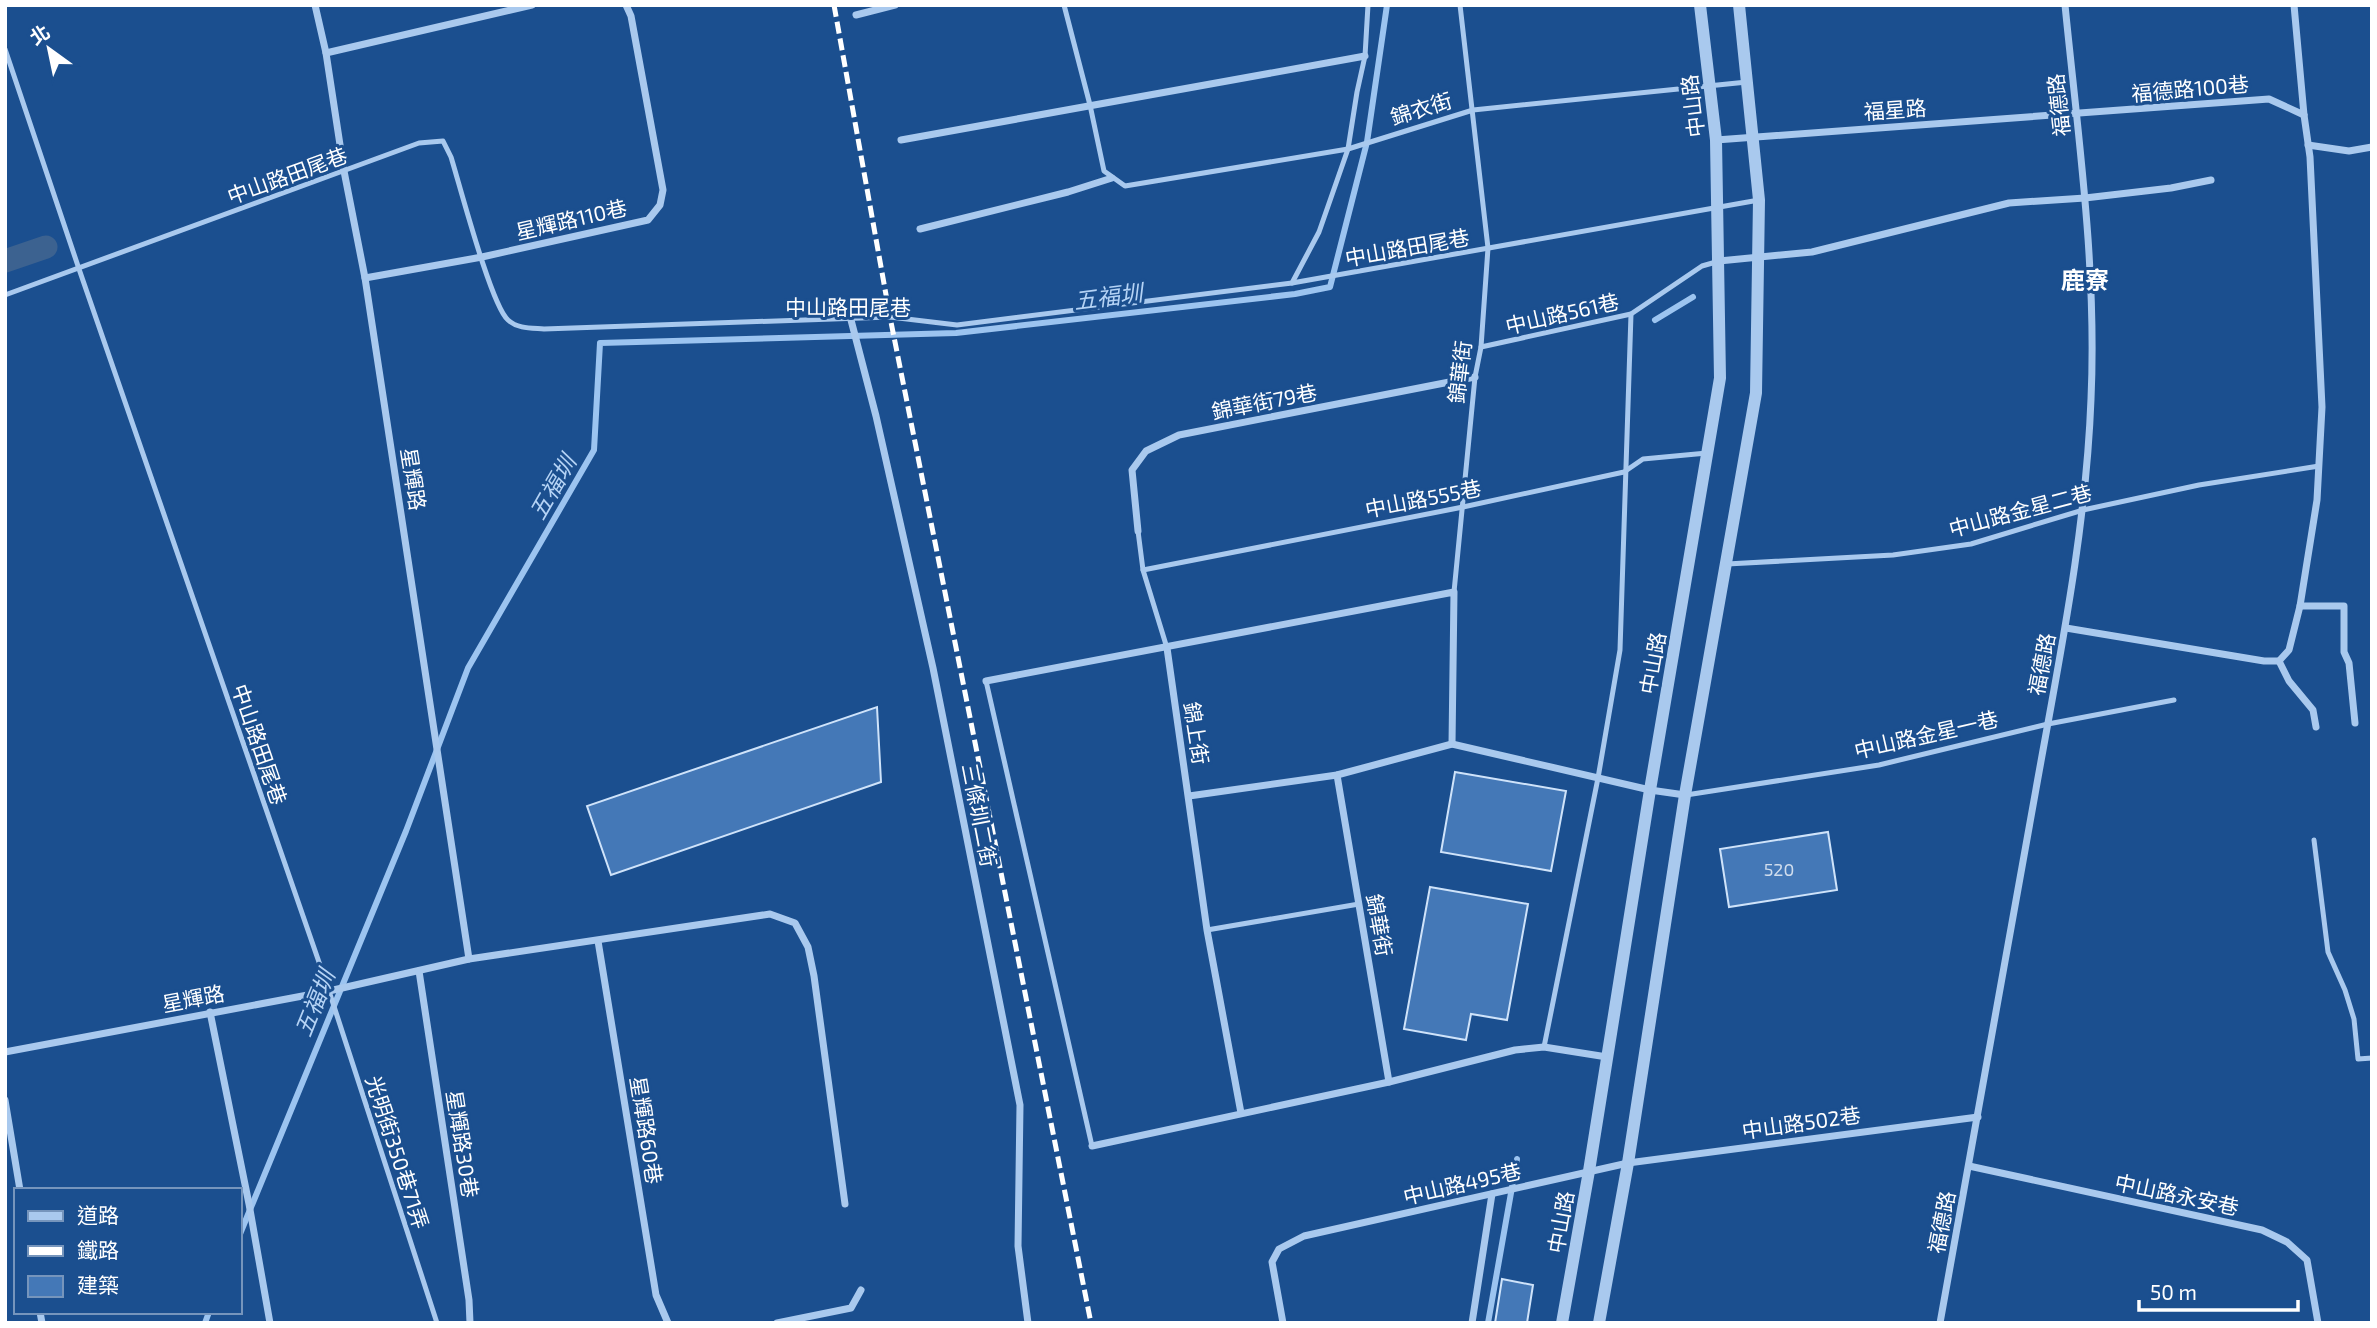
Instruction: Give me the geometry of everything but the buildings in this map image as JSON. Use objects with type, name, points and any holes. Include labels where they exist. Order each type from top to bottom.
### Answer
[{"type":"street","name":"星輝路","points":[[315,5],[326,53],[344,171],[365,278],[469,959]]},
{"type":"street","points":[[326,53],[532,5]]},
{"type":"street","name":"星輝路110巷","points":[[365,278],[482,257],[648,220],[660,205],[663,190],[631,16],[626,5]]},
{"type":"street","points":[[856,15],[895,5]]},
{"type":"street","name":"中山路","points":[[1562,1323],[1720,378],[1716,140],[1700,5]]},
{"type":"street","points":[[1600,1323],[1628,1163],[1685,795],[1756,393],[1759,200],[1739,5]]},
{"type":"street","name":"福德路","points":[[1940,1323],[2066,628],[2083,510],[2091,399],[2092,331],[2085,198],[2065,5]]},
{"type":"street","points":[[2066,628],[2264,661],[2279,661],[2289,650],[2300,606],[2316,500],[2322,407],[2308,145],[2294,5]]},
{"type":"street","points":[[901,140],[1365,56]]},
{"type":"street","name":"福德路100巷","points":[[2076,115],[2269,99],[2304,116]]},
{"type":"street","name":"福星路","points":[[1716,140],[1752,135],[2076,115]]},
{"type":"street","points":[[2308,145],[2349,151],[2372,147]]},
{"type":"street","name":"錦衣街","points":[[920,229],[1068,192],[1112,178]]},
{"type":"street","points":[[1719,261],[1812,252],[2009,203],[2085,198],[2171,188],[2211,180]]},
{"type":"street","name":"三條圳二街","points":[[852,323],[876,416],[933,668],[1020,1105],[1018,1246],[1028,1323]]},
{"type":"street","name":"錦華街79巷","points":[[1138,531],[1132,470],[1146,451],[1179,435],[1475,377]]},
{"type":"street","points":[[986,681],[1454,592]]},
{"type":"street","name":"錦華街","points":[[1452,744],[1454,592]]},
{"type":"street","points":[[2300,606],[2344,606],[2344,652],[2349,663],[2355,723]]},
{"type":"street","name":"錦上街","points":[[1167,648],[1207,930],[1241,1112]]},
{"type":"street","points":[[2279,661],[2289,681],[2313,710],[2316,727]]},
{"type":"street","points":[[1189,796],[1337,775],[1452,744],[1650,790],[1685,795]]},
{"type":"street","name":"錦華街","points":[[1337,775],[1389,1082]]},
{"type":"street","name":"星輝路","points":[[5,1052],[329,991],[469,959],[770,914],[794,923],[808,947],[845,1204]]},
{"type":"street","name":"星輝路60巷","points":[[598,941],[656,1295],[668,1323]]},
{"type":"street","name":"星輝路30巷","points":[[419,971],[470,1300],[470,1323]]},
{"type":"street","points":[[210,1012],[270,1323]]},
{"type":"street","points":[[1092,1146],[1389,1082],[1515,1051],[1544,1047],[1607,1057]]},
{"type":"street","points":[[5,1100],[20,1188]]},
{"type":"street","name":"中山路502巷","points":[[1628,1163],[1978,1116]]},
{"type":"street","name":"中山路495巷","points":[[1283,1323],[1272,1262],[1279,1249],[1304,1236],[1628,1163]]},
{"type":"street","name":"中山路永安巷","points":[[1969,1166],[2262,1230],[2287,1241],[2307,1260],[2318,1323]]},
{"type":"street","points":[[1472,1323],[1492,1194]]},
{"type":"street","points":[[777,1323],[851,1308],[861,1290]]},
{"type":"lane","points":[[1064,5],[1104,171],[1112,178]]},
{"type":"lane","points":[[1292,283],[1319,232],[1348,149],[1365,56],[1368,5]]},
{"type":"lane","name":"錦華街","points":[[1454,592],[1475,377],[1481,347],[1488,248],[1460,5]]},
{"type":"lane","name":"中山路田尾巷","points":[[5,49],[329,991]]},
{"type":"lane","name":"錦衣街","points":[[1112,178],[1125,186],[1348,149],[1473,110],[1747,82]]},
{"type":"lane","name":"中山路田尾巷","points":[[5,295],[419,142],[443,141],[451,157],[482,257],[506,318],[517,327],[544,329],[852,323],[890,317],[957,325],[1292,283],[1759,200]]},
{"type":"lane","name":"中山路561巷","points":[[1481,347],[1631,314],[1702,267],[1719,261]]},
{"type":"lane","points":[[1544,1047],[1598,778],[1620,650],[1631,314]]},
{"type":"lane","name":"中山路555巷","points":[[1143,570],[1624,472],[1643,459],[1707,453]]},
{"type":"lane","name":"中山路金星二巷","points":[[1727,564],[1893,555],[1971,544],[2083,510],[2199,485],[2319,466]]},
{"type":"lane","points":[[1138,531],[1143,570],[1167,648]]},
{"type":"lane","points":[[986,681],[1092,1146]]},
{"type":"lane","name":"中山路金星一巷","points":[[1685,795],[1879,765],[2048,724],[2174,700]]},
{"type":"lane","points":[[2314,841],[2328,952],[2345,990],[2354,1019],[2358,1059],[2372,1059]]},
{"type":"lane","points":[[1207,930],[1359,904]]},
{"type":"lane","name":"光明街350巷71弄","points":[[329,991],[438,1323]]},
{"type":"waterway","name":"五福圳","points":[[242,1229],[406,831],[468,668],[594,450],[600,343],[956,333],[1295,294],[1330,287],[1367,142],[1387,5]]},
{"type":"waterway","points":[[5,261],[46,247]]},
{"type":"waterway","points":[[1655,320],[1693,297]]},
{"type":"waterway","points":[[1488,1323],[1517,1159]]},
{"type":"waterway","name":"五福圳","points":[[205,1323],[208,1314]]},
{"type":"railway","points":[[834,5],[890,317],[1091,1323]]},
{"type":"district","name":"鹿寮","points":[[2085,279]]}]
